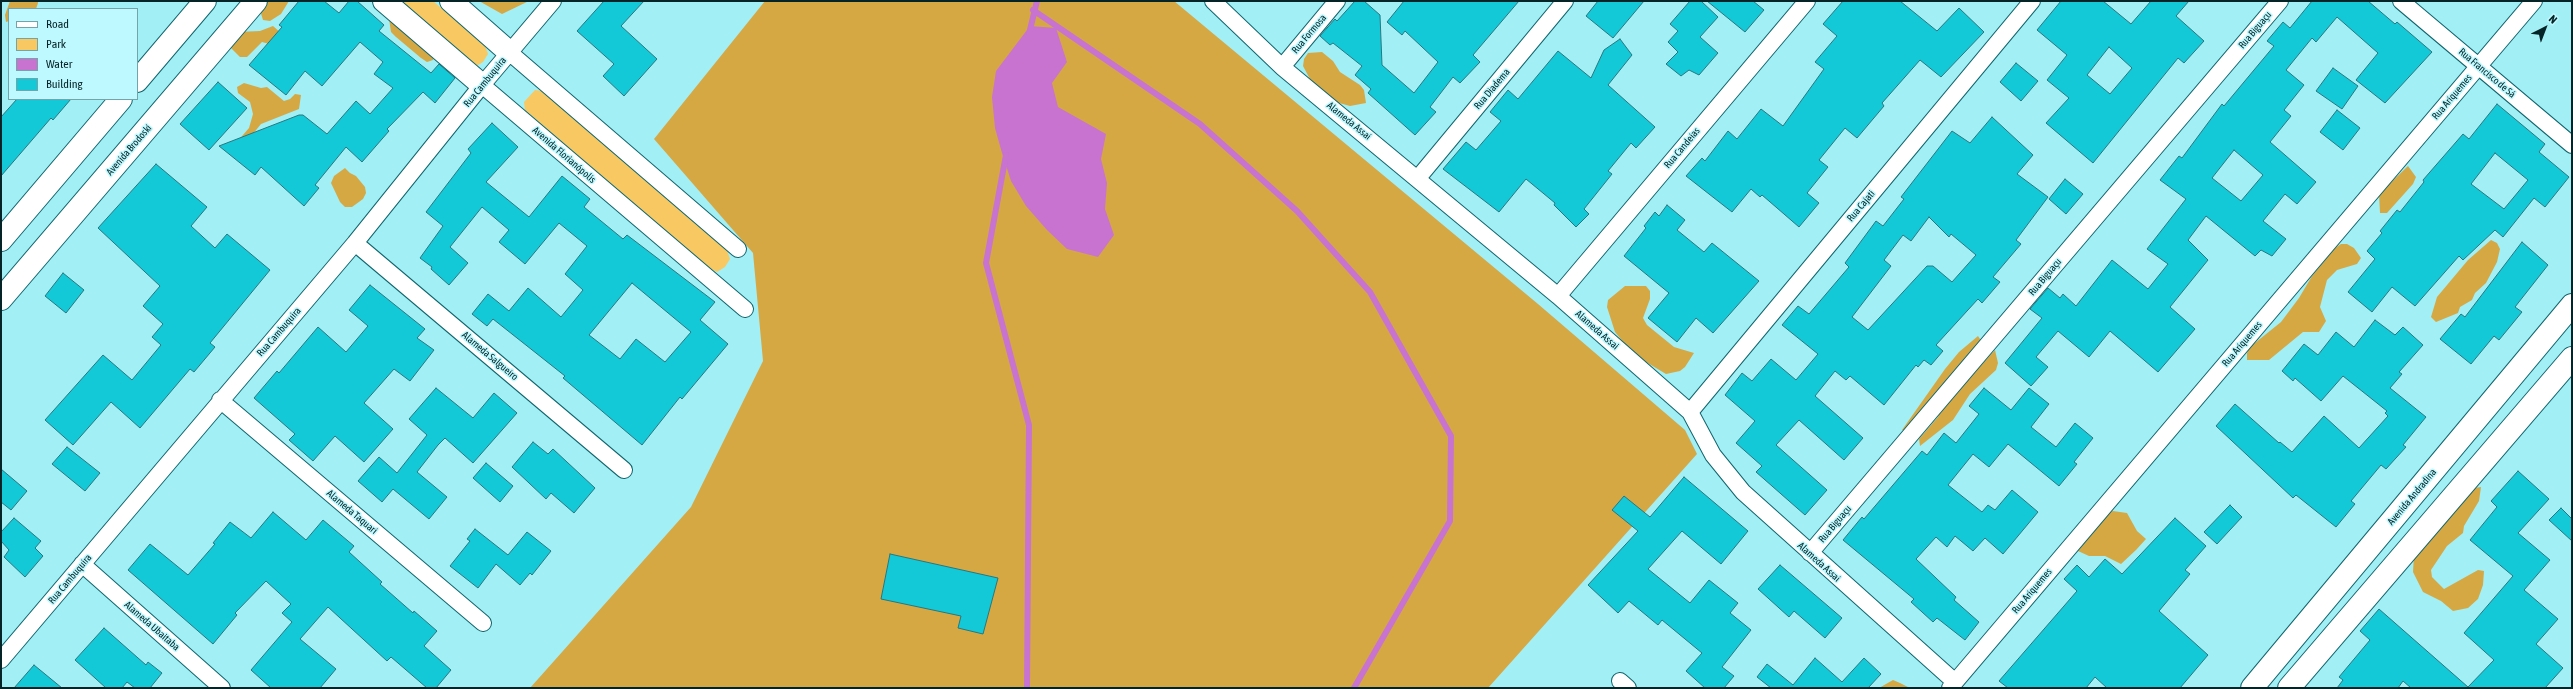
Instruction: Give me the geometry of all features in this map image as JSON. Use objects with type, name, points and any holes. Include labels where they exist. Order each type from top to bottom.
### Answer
[{"type":"main road","points":[[138,80],[205,1]]},
{"type":"main road","name":"Avenida Brodoski","points":[[1,298],[256,1]]},
{"type":"main road","name":"Avenida Florianópolis","points":[[384,1],[482,85]]},
{"type":"main road","points":[[451,1],[509,52]]},
{"type":"main road","points":[[1,240],[120,100]]},
{"type":"main road","name":"Avenida Andradina","points":[[2252,688],[2572,305]]},
{"type":"main road","points":[[2289,688],[2356,608],[2572,358]]},
{"type":"main road","points":[[2334,591],[2356,608]]},
{"type":"street","name":"Rua Cambuquira","points":[[1,660],[220,400],[355,243],[509,52],[553,1]]},
{"type":"street","name":"Alameda Assai","points":[[1213,1],[1282,67],[1418,178],[1558,296],[1690,412],[1713,455],[1743,492],[1953,685]]},
{"type":"street","name":"Rua Formosa","points":[[1282,67],[1337,1]]},
{"type":"street","name":"Rua Diadema","points":[[1418,178],[1565,1]]},
{"type":"street","name":"Rua Candeias","points":[[1558,296],[1807,1]]},
{"type":"street","name":"Rua Cajati","points":[[1690,412],[2032,1]]},
{"type":"street","name":"Rua Biguaçu","points":[[1810,553],[2280,1]]},
{"type":"street","name":"Rua Francisco de Sá","points":[[2401,1],[2572,145]]},
{"type":"street","name":"Rua Ariquemes","points":[[1953,685],[2534,1]]},
{"type":"street","points":[[509,52],[738,249]]},
{"type":"street","name":"Avenida Florianópolis","points":[[482,85],[745,309]]},
{"type":"street","name":"Alameda Salgueiro","points":[[355,243],[624,470]]},
{"type":"street","name":"Alameda Taquari","points":[[220,400],[483,623]]},
{"type":"street","name":"Alameda Ubaitaba","points":[[82,564],[222,688]]},
{"type":"green space","points":[[394,1],[433,1],[485,45],[488,54],[483,62],[475,67]]},
{"type":"green space","points":[[535,90],[542,91],[727,250],[730,259],[725,267],[717,272],[709,268],[525,110],[524,102]]},
{"type":"shaded area","points":[[10,1],[38,1],[36,8],[8,8],[8,21],[6,22],[5,15]]},
{"type":"shaded area","points":[[264,1],[289,1],[281,14],[270,21],[263,20],[259,7]]},
{"type":"shaded area","points":[[479,1],[529,1],[502,14]]},
{"type":"shaded area","points":[[765,1],[1174,1],[1538,304],[1685,430],[1697,454],[1488,688],[530,688],[691,507],[763,361],[753,253],[654,139]]},
{"type":"shaded area","points":[[389,19],[435,53],[433,60],[427,62],[396,37],[391,32]]},
{"type":"shaded area","points":[[273,26],[289,40],[273,45],[262,42],[247,57],[240,57],[226,43],[238,32],[260,31]]},
{"type":"shaded area","points":[[1322,52],[1333,61],[1340,72],[1360,85],[1364,90],[1366,103],[1350,106],[1332,101],[1311,81],[1303,66],[1304,59],[1308,53]]},
{"type":"shaded area","points":[[244,83],[261,88],[267,87],[284,101],[290,99],[295,94],[301,95],[299,109],[261,124],[252,135],[236,143],[249,128],[253,114],[250,102],[238,93],[237,87]]},
{"type":"shaded area","points":[[2408,166],[2416,177],[2413,184],[2387,213],[2380,213],[2379,194]]},
{"type":"shaded area","points":[[345,168],[356,176],[365,187],[366,193],[363,199],[352,207],[345,207],[340,202],[331,183],[334,176]]},
{"type":"shaded area","points":[[2491,240],[2497,243],[2500,249],[2497,262],[2486,283],[2475,293],[2472,300],[2460,307],[2458,313],[2436,322],[2431,317],[2437,297],[2468,260]]},
{"type":"shaded area","points":[[2341,244],[2347,244],[2354,248],[2361,258],[2357,264],[2337,270],[2327,280],[2320,307],[2326,321],[2319,332],[2303,332],[2269,360],[2247,360],[2247,353],[2250,347],[2281,322],[2299,298],[2312,276],[2335,248]]},
{"type":"shaded area","points":[[1625,286],[1646,286],[1650,291],[1650,299],[1643,318],[1647,325],[1674,347],[1694,353],[1685,367],[1680,371],[1666,374],[1646,362],[1624,343],[1615,332],[1607,307],[1608,300]]},
{"type":"shaded area","points":[[1978,336],[1984,345],[1909,430],[1902,430],[1945,369],[1959,352]]},
{"type":"shaded area","points":[[1995,350],[1998,363],[1996,370],[1970,394],[1953,420],[1920,446],[1919,439],[1938,417],[1941,409]]},
{"type":"shaded area","points":[[2481,487],[2479,501],[2464,526],[2463,533],[2447,546],[2431,570],[2432,577],[2444,589],[2478,570],[2484,571],[2483,585],[2478,599],[2468,608],[2453,611],[2441,601],[2423,592],[2413,572],[2414,554],[2467,489]]},
{"type":"shaded area","points":[[2113,511],[2127,513],[2137,531],[2146,539],[2121,564],[2105,556],[2089,556],[2078,551],[2109,512]]},
{"type":"shaded area","points":[[1893,680],[1900,683],[1910,688],[1879,688]]},
{"type":"water","points":[[1030,26],[1056,28],[1067,62],[1052,83],[1058,107],[1106,134],[1101,159],[1107,183],[1105,209],[1114,235],[1098,257],[1067,249],[1047,230],[1026,206],[1011,181],[1002,153],[995,128],[992,97],[996,71]]},
{"type":"building","points":[[299,1],[324,1],[339,13],[349,1],[357,1],[384,25],[379,31],[431,73],[439,64],[455,78],[435,103],[423,92],[387,129],[389,131],[362,162],[346,147],[315,185],[319,188],[304,206],[261,167],[255,175],[219,146],[299,115],[303,115],[327,134],[356,101],[370,114],[393,88],[374,74],[383,62],[360,42],[322,86],[305,71],[286,95],[249,65],[282,27],[279,25]]},
{"type":"building","points":[[604,1],[644,1],[621,26],[657,59],[624,96],[603,76],[614,64],[577,31]]},
{"type":"building","points":[[1355,1],[1364,1],[1380,15],[1382,65],[1414,93],[1438,62],[1405,31],[1402,35],[1387,22],[1404,1],[1519,1],[1473,55],[1480,62],[1460,83],[1453,77],[1430,107],[1436,112],[1415,135],[1368,93],[1371,89],[1355,75],[1362,66],[1333,43],[1330,45],[1320,36],[1335,19],[1337,21]]},
{"type":"building","points":[[1598,1],[1644,1],[1613,38],[1586,16]]},
{"type":"building","points":[[1690,1],[1701,1],[1718,17],[1700,37],[1718,53],[1699,75],[1689,70],[1681,76],[1666,64],[1678,52],[1668,42],[1678,31],[1670,24]]},
{"type":"building","points":[[1707,1],[1753,1],[1764,10],[1745,32]]},
{"type":"building","points":[[1843,1],[1900,1],[1937,31],[1959,8],[1984,32],[1941,77],[1920,60],[1882,103],[1884,106],[1857,138],[1845,128],[1819,160],[1828,167],[1807,193],[1819,203],[1799,227],[1762,195],[1760,197],[1751,189],[1732,212],[1686,176],[1702,158],[1705,161],[1728,131],[1737,139],[1761,109],[1783,126],[1824,69],[1815,62],[1837,36],[1823,24]]},
{"type":"building","points":[[2061,1],[2103,1],[2131,24],[2151,1],[2189,1],[2176,16],[2204,41],[2184,63],[2178,58],[2093,163],[2046,123],[2069,98],[2047,80],[2067,55],[2037,30]],"holes":[[[2109,47],[2132,68],[2110,94],[2087,75]]]},
{"type":"building","points":[[2312,1],[2368,1],[2395,24],[2397,22],[2432,52],[2385,103],[2356,80],[2378,53],[2337,17],[2316,42],[2312,38],[2286,70],[2304,85],[2284,110],[2291,116],[2270,142],[2316,182],[2297,204],[2285,194],[2263,221],[2286,239],[2272,256],[2261,250],[2255,256],[2206,216],[2188,240],[2208,260],[2170,307],[2195,329],[2158,372],[2110,331],[2089,357],[2058,331],[2036,357],[2048,367],[2031,386],[2005,363],[2042,318],[2030,309],[2048,288],[2060,298],[2063,294],[2076,306],[2112,260],[2148,289],[2168,264],[2147,249],[2186,199],[2160,180],[2179,156],[2182,158],[2222,104],[2224,106],[2274,46],[2267,41],[2283,22],[2290,28]],"holes":[[[2234,150],[2263,175],[2241,201],[2212,178]]]},
{"type":"building","points":[[1620,39],[1632,55],[1608,85],[1655,127],[1636,148],[1631,143],[1608,171],[1612,174],[1584,209],[1589,214],[1576,227],[1554,205],[1555,203],[1526,179],[1499,212],[1443,169],[1466,142],[1476,150],[1501,121],[1490,112],[1508,90],[1518,99],[1558,51],[1591,78],[1604,50]]},
{"type":"building","points":[[2016,63],[2038,81],[2021,101],[2000,82]]},
{"type":"building","points":[[2333,68],[2358,86],[2342,109],[2316,91]]},
{"type":"building","points":[[218,82],[247,108],[209,150],[180,124]]},
{"type":"building","points":[[16,100],[70,100],[53,120],[51,118],[1,176],[1,117]]},
{"type":"building","points":[[2497,104],[2545,144],[2539,152],[2569,177],[2545,207],[2534,198],[2503,237],[2495,230],[2463,260],[2459,256],[2415,306],[2392,287],[2372,312],[2348,292],[2375,259],[2367,251],[2382,233],[2380,231],[2397,210],[2400,212],[2424,182],[2423,180],[2463,134],[2469,139]],"holes":[[[2495,153],[2528,180],[2504,209],[2471,184]]]},
{"type":"building","points":[[2337,110],[2360,128],[2343,150],[2320,132]]},
{"type":"building","points":[[1992,117],[2033,155],[2017,174],[2048,197],[2016,240],[2021,244],[1993,277],[2000,282],[1982,303],[1978,299],[1936,345],[1943,351],[1931,365],[1924,360],[1918,367],[1916,365],[1884,405],[1850,376],[1846,380],[1835,371],[1815,396],[1863,438],[1844,460],[1799,420],[1776,445],[1827,490],[1805,515],[1756,472],[1762,466],[1736,443],[1755,421],[1725,395],[1742,373],[1752,381],[1771,359],[1796,380],[1818,354],[1782,325],[1798,306],[1809,314],[1849,267],[1845,263],[1876,221],[1883,226],[1904,199],[1901,197],[1952,131],[1970,143]],"holes":[[[1929,217],[1949,237],[1951,234],[1976,255],[1952,282],[1933,266],[1927,266],[1868,330],[1852,317],[1891,266],[1884,260],[1903,235],[1911,241]]]},
{"type":"building","points":[[492,123],[518,147],[486,182],[529,217],[562,176],[590,199],[584,207],[623,239],[627,235],[715,302],[700,320],[728,344],[682,399],[680,397],[642,445],[563,378],[565,376],[493,319],[487,326],[472,314],[488,294],[509,311],[528,288],[561,317],[583,290],[565,274],[587,246],[559,223],[525,264],[499,242],[509,230],[482,207],[450,247],[468,263],[449,285],[431,269],[432,267],[420,258],[443,226],[426,212],[471,153],[468,149]],"holes":[[[632,283],[691,332],[665,362],[636,339],[620,359],[589,335]]]},
{"type":"building","points":[[156,164],[207,207],[191,226],[215,248],[227,234],[270,270],[210,343],[215,347],[194,372],[190,369],[140,428],[111,402],[73,445],[45,420],[103,355],[132,380],[161,345],[152,337],[163,324],[143,306],[160,286],[98,228]]},
{"type":"building","points":[[2065,179],[2083,194],[2066,214],[2049,199]]},
{"type":"building","points":[[1667,205],[1685,220],[1677,230],[1704,252],[1712,243],[1759,281],[1713,333],[1696,318],[1677,342],[1648,318],[1669,293],[1624,256],[1646,228],[1644,226],[1655,212],[1659,216]]},
{"type":"building","points":[[2522,242],[2548,265],[2515,307],[2522,312],[2499,340],[2494,336],[2471,364],[2440,339],[2461,314],[2465,317]]},
{"type":"building","points":[[63,273],[84,290],[66,313],[45,296]]},
{"type":"building","points":[[370,285],[425,329],[417,338],[434,350],[410,381],[394,369],[364,403],[393,429],[364,462],[335,436],[313,461],[289,440],[295,434],[254,398],[277,371],[279,373],[318,327],[346,352],[368,326],[349,310]]},
{"type":"building","points":[[2375,320],[2395,335],[2403,327],[2423,345],[2399,372],[2402,374],[2390,388],[2426,417],[2403,445],[2406,447],[2386,469],[2381,465],[2351,501],[2355,504],[2336,527],[2296,495],[2293,498],[2216,426],[2235,404],[2279,443],[2280,442],[2292,452],[2324,416],[2359,448],[2388,416],[2385,413],[2387,411],[2343,376],[2321,401],[2295,378],[2293,381],[2282,371],[2304,344],[2318,355],[2336,332],[2354,347]]},
{"type":"building","points":[[436,388],[473,418],[494,393],[517,413],[473,463],[445,438],[438,445],[417,472],[447,497],[429,519],[393,489],[382,502],[358,481],[379,457],[397,473],[427,435],[409,419]]},
{"type":"building","points":[[1984,388],[2011,410],[2029,388],[2049,404],[2031,427],[2056,447],[2075,423],[2093,438],[2074,462],[2077,464],[2059,486],[2008,444],[1989,467],[1973,454],[1948,485],[1982,512],[1988,505],[1995,510],[2012,490],[2038,512],[2003,554],[1985,538],[1973,551],[1955,536],[1947,547],[1936,537],[1916,559],[1956,597],[1954,600],[1979,622],[1965,640],[1937,618],[1933,622],[1911,602],[1914,599],[1843,540],[1862,517],[1864,519],[1922,451],[1927,455],[1944,433],[1956,443],[1979,414],[1969,406]]},
{"type":"building","points":[[533,442],[548,454],[553,449],[595,488],[574,513],[551,493],[546,499],[512,467]]},
{"type":"building","points":[[67,447],[100,473],[85,491],[52,464]]},
{"type":"building","points":[[486,463],[513,486],[500,502],[473,478]]},
{"type":"building","points":[[1,469],[27,491],[11,510],[1,502]]},
{"type":"building","points":[[2518,471],[2549,499],[2518,533],[2550,560],[2524,590],[2558,619],[2536,644],[2563,668],[2545,688],[2411,688],[2403,681],[2398,688],[2337,688],[2343,680],[2339,677],[2370,640],[2360,631],[2379,609],[2468,687],[2494,660],[2464,633],[2513,576],[2470,540],[2497,507],[2491,501]]},
{"type":"building","points":[[1684,477],[1748,531],[1721,564],[1682,531],[1648,569],[1690,603],[1709,580],[1738,603],[1730,613],[1751,630],[1722,667],[1734,676],[1724,688],[1705,688],[1686,671],[1702,653],[1662,620],[1658,625],[1629,601],[1618,613],[1588,585],[1638,531],[1612,510],[1624,496],[1650,517]]},
{"type":"building","points":[[2230,505],[2242,517],[2217,544],[2204,532]]},
{"type":"building","points":[[2561,508],[2572,519],[2572,541],[2549,520]]},
{"type":"building","points":[[273,512],[306,540],[323,520],[354,546],[349,552],[382,582],[380,584],[413,613],[414,611],[437,631],[424,646],[451,670],[436,688],[427,688],[391,657],[387,661],[328,607],[300,639],[336,669],[320,688],[271,688],[251,670],[292,622],[282,613],[291,604],[266,581],[235,613],[237,615],[213,644],[128,570],[150,544],[188,575],[215,544],[213,543],[230,522],[251,538]]},
{"type":"building","points":[[14,518],[41,541],[35,548],[43,556],[25,577],[4,557],[9,550],[1,541],[1,532]]},
{"type":"building","points":[[2175,518],[2206,546],[2185,570],[2190,574],[2159,611],[2208,655],[2180,688],[2107,688],[2095,677],[2086,688],[2008,688],[1999,681],[2077,591],[2064,579],[2077,565],[2089,577],[2105,559],[2122,574]]},
{"type":"building","points":[[475,529],[508,555],[527,532],[551,551],[532,575],[530,573],[520,585],[496,564],[478,588],[450,566],[470,541],[467,539]]},
{"type":"building","points":[[890,554],[998,578],[983,634],[958,628],[961,616],[881,599]]},
{"type":"building","points":[[1780,565],[1842,618],[1825,638],[1794,611],[1789,617],[1758,589]]},
{"type":"building","points":[[104,628],[146,665],[148,662],[162,673],[150,688],[135,688],[127,682],[122,688],[106,688],[75,660]]},
{"type":"building","points":[[1815,658],[1842,682],[1864,658],[1881,674],[1868,688],[1771,688],[1757,677],[1767,664],[1793,685]]},
{"type":"building","points":[[34,665],[62,688],[14,688]]},
{"type":"waterway","points":[[1029,34],[1037,1]]},
{"type":"waterway","points":[[1033,10],[1200,124],[1297,211],[1370,292],[1451,436],[1450,521],[1354,688]]},
{"type":"waterway","points":[[1006,155],[986,263],[1029,425],[1027,688]]}]
